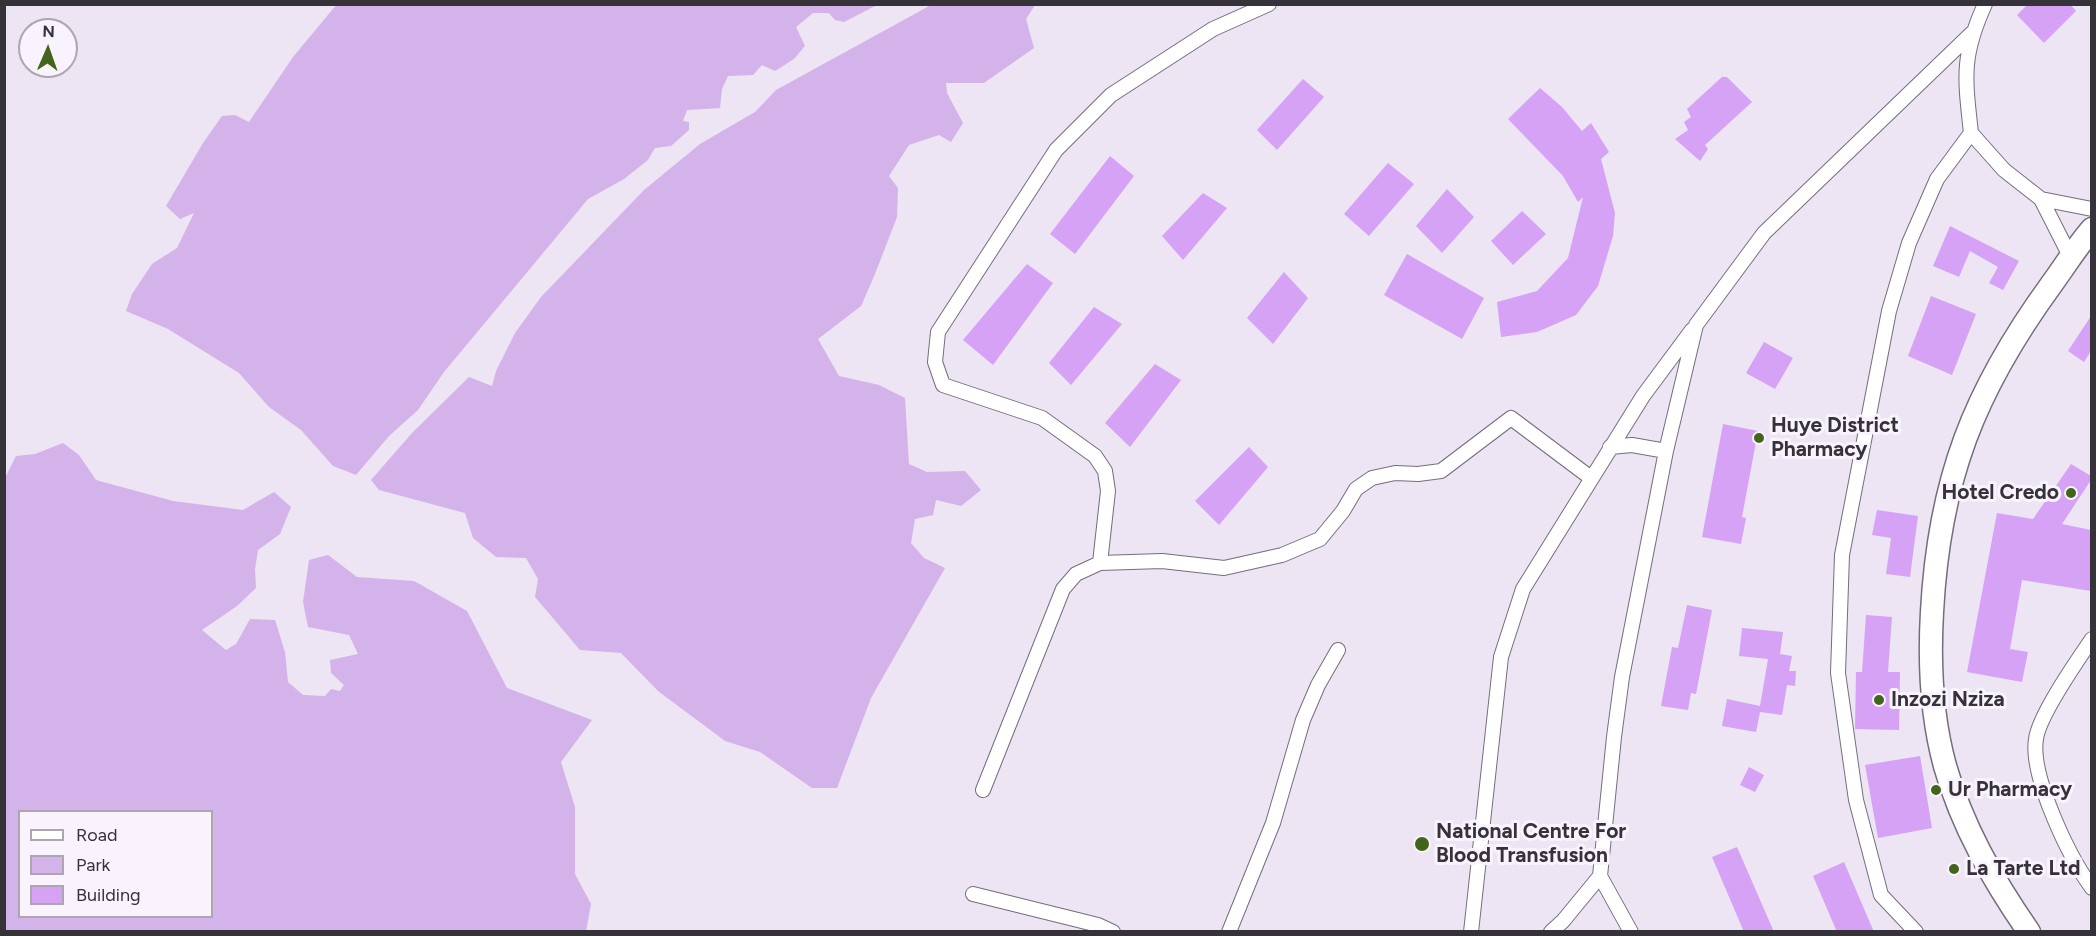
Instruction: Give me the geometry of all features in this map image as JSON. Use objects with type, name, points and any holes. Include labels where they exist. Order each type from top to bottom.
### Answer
[{"type":"highway","points":[[2029,932],[1980,854],[1945,765],[1936,729],[1930,682],[1933,581],[1939,529],[1951,479],[1975,412],[2003,355],[2090,233]]},
{"type":"street","points":[[1100,563],[1108,491],[1105,471],[1095,456],[1042,418],[943,385],[934,362],[938,332],[1056,150],[1110,95],[1213,29],[1269,4]]},
{"type":"street","points":[[1985,4],[1972,33],[1964,73],[1971,133],[2004,170],[2041,199],[2071,258]]},
{"type":"street","points":[[1471,932],[1501,657],[1522,589],[1643,396],[1764,233],[1972,33]]},
{"type":"street","points":[[1916,932],[1881,896],[1856,800],[1838,673],[1842,555],[1889,311],[1909,243],[1937,179],[1971,133]]},
{"type":"street","points":[[2041,199],[2091,209]]},
{"type":"street","points":[[1551,932],[1562,926],[1600,876],[1622,677],[1666,451],[1696,325]]},
{"type":"street","points":[[982,790],[1063,589],[1076,574],[1100,563],[1162,561],[1224,568],[1282,555],[1320,539],[1343,511],[1356,489],[1372,478],[1395,473],[1419,474],[1441,471],[1510,418],[1591,478]]},
{"type":"street","points":[[1610,447],[1632,445],[1666,451]]},
{"type":"street","points":[[2091,639],[2044,718],[2036,738],[2036,770],[2059,826],[2091,888]]},
{"type":"street","points":[[1229,932],[1273,824],[1303,720],[1318,685],[1338,650]]},
{"type":"street","points":[[1600,876],[1631,932]]},
{"type":"street","points":[[973,894],[1098,925],[1113,932]]},
{"type":"green space","points":[[337,4],[895,5],[877,5],[844,22],[835,20],[829,13],[813,13],[796,27],[805,46],[794,59],[775,71],[762,65],[753,75],[728,76],[722,89],[720,108],[687,110],[683,121],[689,122],[689,130],[671,146],[655,148],[648,160],[624,179],[588,199],[444,372],[418,410],[389,436],[356,475],[333,466],[301,430],[269,407],[239,373],[168,329],[126,311],[132,294],[152,264],[177,248],[194,213],[180,219],[166,206],[203,143],[222,116],[235,115],[249,122],[293,57]]},
{"type":"green space","points":[[931,5],[1035,5],[1026,19],[1034,48],[984,83],[946,83],[947,93],[963,123],[951,142],[939,135],[909,145],[889,176],[898,188],[897,217],[861,306],[818,339],[839,376],[879,385],[905,398],[909,464],[927,472],[965,471],[981,490],[961,506],[936,500],[933,515],[915,519],[911,543],[924,558],[945,568],[871,698],[837,788],[812,788],[760,752],[725,741],[658,691],[621,653],[580,650],[535,597],[538,579],[526,558],[496,557],[473,538],[465,513],[379,490],[371,480],[412,433],[469,377],[492,386],[496,371],[515,333],[541,297],[644,190],[700,144],[755,112],[776,90]]},
{"type":"green space","points":[[63,443],[79,455],[96,480],[173,501],[243,510],[274,492],[291,507],[280,534],[258,550],[255,569],[256,588],[237,606],[202,630],[226,650],[236,644],[250,619],[275,620],[285,652],[288,682],[303,695],[325,696],[331,689],[340,691],[344,685],[331,673],[330,660],[358,654],[349,635],[308,627],[303,602],[309,560],[328,555],[357,577],[414,581],[467,611],[507,688],[592,720],[561,762],[575,807],[575,874],[591,904],[586,931],[5,931],[5,478],[16,456],[35,454]]},
{"type":"building","points":[[2028,4],[2070,4],[2076,11],[2044,43],[2017,15]]},
{"type":"building","points":[[1722,77],[1727,77],[1752,102],[1705,145],[1708,149],[1700,161],[1675,139],[1688,130],[1684,122],[1691,117],[1687,109]]},
{"type":"building","points":[[1303,79],[1324,97],[1277,150],[1257,130]]},
{"type":"building","points":[[1540,88],[1562,107],[1582,131],[1591,123],[1609,152],[1601,159],[1615,213],[1613,236],[1598,286],[1576,315],[1537,332],[1501,337],[1497,302],[1537,291],[1568,258],[1583,197],[1578,202],[1563,176],[1508,119]]},
{"type":"building","points":[[1110,156],[1134,176],[1075,254],[1050,234]]},
{"type":"building","points":[[1388,163],[1414,184],[1369,236],[1344,214]]},
{"type":"building","points":[[1447,189],[1474,217],[1442,253],[1416,226]]},
{"type":"building","points":[[1203,193],[1227,208],[1183,260],[1162,236]]},
{"type":"building","points":[[1522,211],[1546,234],[1513,265],[1491,241]]},
{"type":"building","points":[[1950,226],[2019,261],[2003,290],[1989,283],[1998,267],[1970,251],[1959,277],[1933,266]]},
{"type":"building","points":[[1407,254],[1484,298],[1462,339],[1384,295]]},
{"type":"building","points":[[1027,264],[1053,283],[993,365],[963,340]]},
{"type":"building","points":[[1284,272],[1308,298],[1273,344],[1247,318]]},
{"type":"building","points":[[1931,296],[1976,314],[1952,375],[1908,356]]},
{"type":"building","points":[[1094,307],[1122,324],[1071,385],[1049,363]]},
{"type":"building","points":[[2091,316],[2091,351],[2084,362],[2068,351]]},
{"type":"building","points":[[1764,342],[1793,358],[1775,389],[1746,373]]},
{"type":"building","points":[[1155,364],[1181,380],[1130,447],[1105,423]]},
{"type":"building","points":[[1723,424],[1758,431],[1742,517],[1746,518],[1741,544],[1702,537]]},
{"type":"building","points":[[1249,447],[1268,467],[1219,525],[1195,501]]},
{"type":"building","points":[[2071,464],[2091,476],[2091,480],[2062,524],[2091,530],[2091,591],[2022,580],[2010,649],[2028,652],[2022,682],[1967,672],[1997,513],[2033,519]]},
{"type":"building","points":[[1877,510],[1918,516],[1910,577],[1886,574],[1891,538],[1872,535]]},
{"type":"building","points":[[1687,605],[1712,610],[1696,694],[1691,693],[1688,710],[1661,706],[1672,647],[1678,648]]},
{"type":"building","points":[[1866,615],[1892,617],[1888,672],[1900,672],[1899,730],[1855,729],[1856,672],[1862,672]]},
{"type":"building","points":[[1742,628],[1783,632],[1780,654],[1792,656],[1789,671],[1796,671],[1795,686],[1787,685],[1782,715],[1760,712],[1756,732],[1722,726],[1727,699],[1760,706],[1768,659],[1739,656]]},
{"type":"building","points":[[1920,756],[1932,828],[1878,838],[1865,765]]},
{"type":"building","points":[[1749,767],[1764,775],[1755,792],[1740,785]]},
{"type":"building","points":[[1737,847],[1774,932],[1744,932],[1712,857]]},
{"type":"building","points":[[1844,862],[1874,932],[1837,932],[1813,876]]},
{"type":"place","name":"Huye District Pharmacy","points":[[1759,438]]},
{"type":"place","name":"Hotel Credo","points":[[2071,493]]},
{"type":"place","name":"Inzozi Nziza","points":[[1879,700]]},
{"type":"place","name":"Ur Pharmacy","points":[[1936,790]]},
{"type":"place","name":"National Centre For Blood Transfusion","points":[[1422,844]]},
{"type":"place","name":"La Tarte Ltd","points":[[1954,869]]}]
